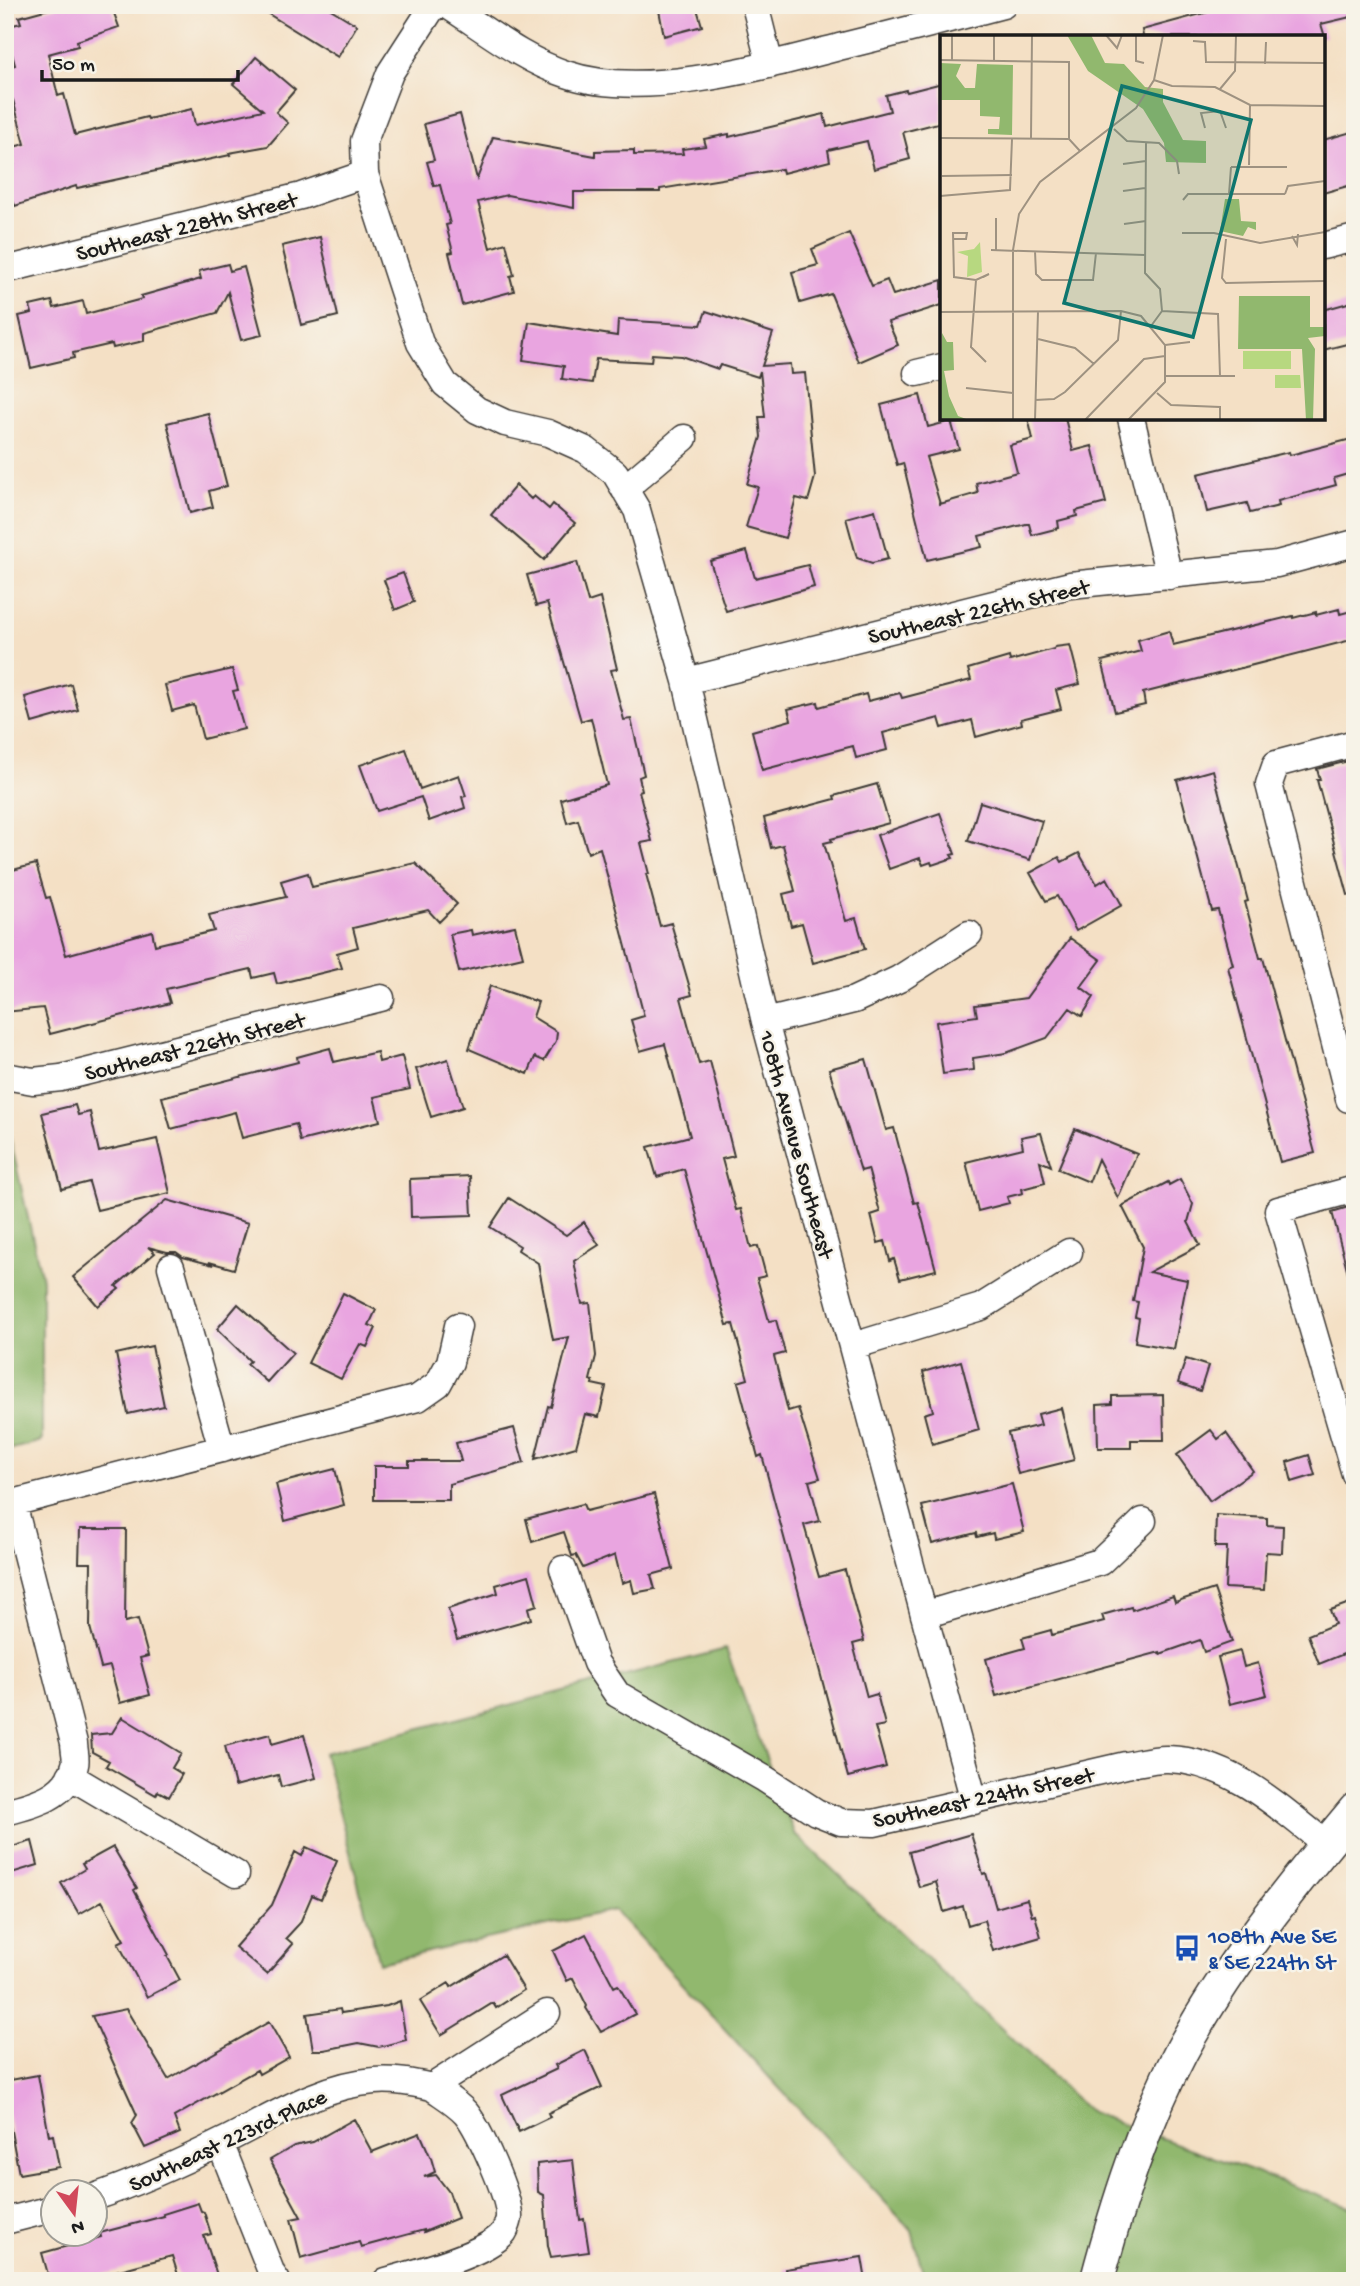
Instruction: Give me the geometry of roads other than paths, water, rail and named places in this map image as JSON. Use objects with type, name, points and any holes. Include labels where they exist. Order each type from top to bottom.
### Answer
[{"type":"main road","points":[[1097,2281],[1116,2206],[1156,2103],[1182,2051],[1236,1962],[1355,1810]]},
{"type":"street","name":"108th Avenue Southeast","points":[[434,5],[390,72],[364,141],[365,174],[420,344],[445,384],[477,411],[505,423],[548,433],[586,450],[615,473],[637,510],[686,681],[765,1022],[974,1801]]},
{"type":"street","points":[[447,5],[529,57],[567,75],[615,84],[691,80],[771,65],[1003,5]]},
{"type":"street","points":[[755,5],[771,65]]},
{"type":"street","name":"Southeast 228th Street","points":[[5,270],[301,196],[365,174]]},
{"type":"street","points":[[1325,246],[1355,238]]},
{"type":"street","points":[[1131,420],[1170,576]]},
{"type":"street","points":[[624,488],[684,438]]},
{"type":"street","name":"Southeast 226th Street","points":[[686,681],[1070,585],[1277,564],[1355,544]]},
{"type":"street","points":[[1355,743],[1276,764],[1269,784],[1349,1099],[1355,1100]]},
{"type":"street","points":[[765,1022],[854,1000],[899,979],[969,934]]},
{"type":"street","name":"Southeast 226th Street","points":[[5,1076],[33,1081],[61,1078],[381,998]]},
{"type":"street","points":[[1355,1189],[1278,1210],[1355,1474]]},
{"type":"street","points":[[853,1346],[981,1307],[1069,1252]]},
{"type":"street","points":[[171,1267],[222,1449]]},
{"type":"street","points":[[5,1812],[34,1805],[58,1793],[76,1764],[74,1743],[9,1504],[418,1398],[438,1384],[450,1362],[458,1326]]},
{"type":"street","points":[[924,1615],[1100,1562],[1143,1521]]},
{"type":"street","name":"Southeast 224th Street","points":[[563,1569],[596,1663],[617,1694],[765,1779],[816,1812],[841,1822],[874,1823],[1166,1758],[1192,1761],[1250,1785],[1326,1844]]},
{"type":"street","points":[[69,1776],[236,1874]]},
{"type":"street","points":[[386,2281],[487,2246],[504,2232],[509,2218],[507,2203],[481,2138],[465,2112],[432,2087],[547,2012]]},
{"type":"street","name":"Southeast 223rd Place","points":[[108,2192],[147,2178],[337,2088],[373,2081],[402,2080],[432,2087]]},
{"type":"street","points":[[220,2143],[277,2281]]},
{"type":"street","points":[[5,2221],[38,2212]]},
{"type":"place","name":"108th Ave SE & SE 224th St","points":[[1187,1948]]}]
